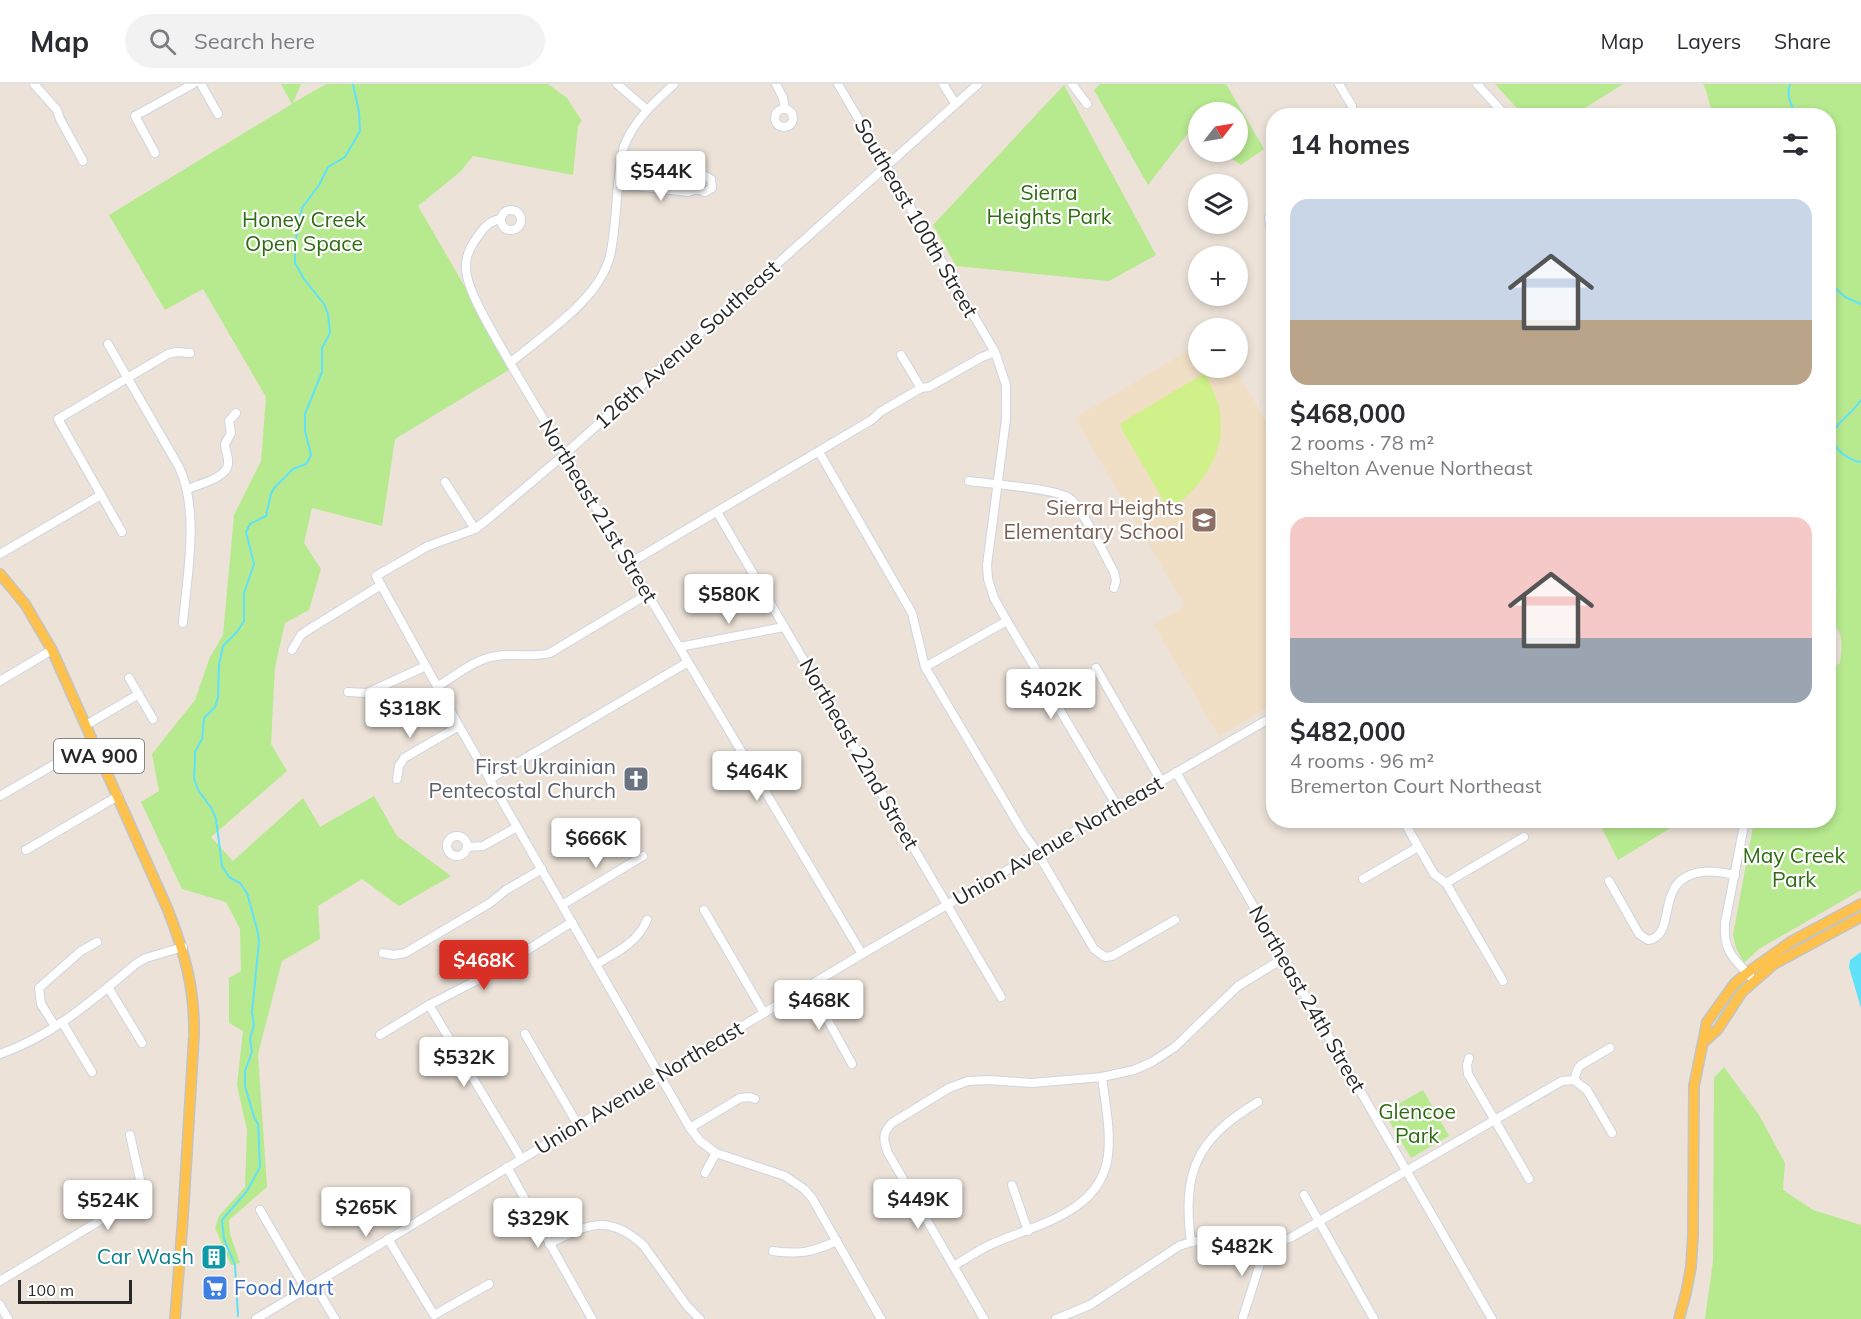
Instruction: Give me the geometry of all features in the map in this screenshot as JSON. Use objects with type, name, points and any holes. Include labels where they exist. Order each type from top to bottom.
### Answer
[{"type":"main road","name":"WA 900","points":[[0,574],[25,604],[52,650],[183,947],[191,979],[194,1012],[175,1319]]},
{"type":"main road","points":[[1679,1319],[1691,1267],[1694,1086],[1705,1041],[1707,1022],[1731,987],[1747,973],[1792,941],[1861,903]]},
{"type":"main road","points":[[1705,1041],[1718,1029],[1742,992],[1774,964],[1861,917]]},
{"type":"street","points":[[34,84],[57,110],[83,161]]},
{"type":"street","points":[[155,153],[135,116],[193,84]]},
{"type":"street","points":[[201,84],[218,114]]},
{"type":"street","points":[[617,84],[646,109]]},
{"type":"street","points":[[510,363],[580,305],[596,286],[609,258],[624,146],[632,128],[646,109],[675,84]]},
{"type":"street","points":[[776,84],[783,98],[785,109]]},
{"type":"street","name":"Southeast 100th Street","points":[[838,84],[995,352],[1002,369],[1006,419],[987,565],[988,579],[994,598],[1007,621],[1117,806]]},
{"type":"street","points":[[943,84],[955,103]]},
{"type":"street","name":"126th Avenue Southeast","points":[[381,585],[376,576],[428,546],[475,529],[565,454],[978,84]]},
{"type":"street","points":[[1072,84],[1087,104]]},
{"type":"street","points":[[1339,84],[1352,106]]},
{"type":"street","points":[[1477,84],[1499,108]]},
{"type":"street","points":[[619,184],[688,192],[697,189]]},
{"type":"street","name":"Northeast 21st Street","points":[[501,219],[490,222],[484,227],[472,244],[466,263],[469,282],[510,363],[862,954]]},
{"type":"street","points":[[108,344],[179,467],[188,489],[190,525],[183,622]]},
{"type":"street","points":[[630,563],[819,452],[921,388],[928,387],[995,352]]},
{"type":"street","points":[[122,532],[58,419],[168,354],[190,353]]},
{"type":"street","points":[[901,355],[921,388]]},
{"type":"street","points":[[188,489],[216,477],[226,469],[229,461],[225,444],[231,433],[230,421],[236,413]]},
{"type":"street","points":[[819,452],[912,613],[926,667],[1094,949],[1105,957],[1120,953],[1175,920]]},
{"type":"street","points":[[969,481],[1054,492],[1068,498],[1073,502],[1114,573],[1116,581],[1114,588]]},
{"type":"street","points":[[444,482],[475,529]]},
{"type":"street","points":[[0,554],[101,495]]},
{"type":"street","name":"Northeast 22nd Street","points":[[717,512],[1001,997]]},
{"type":"street","points":[[292,650],[301,635],[381,585],[459,726],[690,1128],[700,1141],[716,1154],[785,1176],[812,1198],[881,1319]]},
{"type":"street","points":[[437,687],[474,664],[491,657],[550,653],[648,594]]},
{"type":"street","points":[[926,667],[1007,621]]},
{"type":"street","points":[[679,647],[784,627]]},
{"type":"street","points":[[0,681],[52,650]]},
{"type":"street","points":[[490,779],[688,662]]},
{"type":"street","points":[[348,693],[367,693],[426,666]]},
{"type":"street","points":[[1096,668],[1161,781]]},
{"type":"street","points":[[129,678],[153,719]]},
{"type":"street","points":[[86,726],[139,694]]},
{"type":"street","name":"Union Avenue Northeast","points":[[256,1319],[862,954],[1266,721]]},
{"type":"street","points":[[397,779],[399,766],[404,758],[459,726]]},
{"type":"street","points":[[0,796],[93,742]]},
{"type":"street","name":"Northeast 24th Street","points":[[1176,772],[1492,1319]]},
{"type":"street","points":[[26,850],[118,796]]},
{"type":"street","points":[[467,847],[483,846],[518,827]]},
{"type":"street","points":[[1407,828],[1434,874],[1446,883],[1503,981]]},
{"type":"street","points":[[1744,828],[1724,934],[1730,956],[1754,981]]},
{"type":"street","points":[[1446,883],[1524,837]]},
{"type":"street","points":[[1363,879],[1418,848]]},
{"type":"street","points":[[562,905],[643,856]]},
{"type":"street","points":[[383,953],[394,955],[405,953],[542,868]]},
{"type":"street","points":[[1609,881],[1639,934],[1648,940],[1656,938],[1662,931],[1670,895],[1678,882],[1692,874],[1705,871],[1735,875]]},
{"type":"street","points":[[704,910],[764,1013]]},
{"type":"street","points":[[597,964],[639,936],[647,920]]},
{"type":"street","points":[[380,1035],[429,1005],[489,974],[573,922]]},
{"type":"street","points":[[92,1072],[41,1004],[39,988],[81,951],[97,942]]},
{"type":"street","points":[[1,1052],[19,1047],[83,1009],[137,963],[183,947]]},
{"type":"street","points":[[984,1319],[888,1153],[884,1133],[892,1123],[949,1088],[968,1081],[1032,1083],[1102,1077],[1134,1070],[1162,1057],[1187,1037],[1238,986],[1284,958]]},
{"type":"street","points":[[809,986],[852,1064]]},
{"type":"street","points":[[108,987],[142,1043]]},
{"type":"street","points":[[429,1005],[521,1158]]},
{"type":"street","points":[[525,1034],[578,1125]]},
{"type":"street","points":[[1574,1080],[1581,1065],[1610,1048]]},
{"type":"street","points":[[1469,1058],[1468,1074],[1529,1179]]},
{"type":"street","points":[[954,1266],[993,1244],[1063,1215],[1089,1196],[1101,1178],[1108,1157],[1109,1144],[1102,1077]]},
{"type":"street","points":[[1056,1319],[1090,1305],[1167,1252],[1191,1242],[1219,1238],[1266,1245],[1290,1238],[1562,1082],[1574,1080],[1587,1090],[1612,1133]]},
{"type":"street","points":[[690,1128],[740,1098],[755,1099]]},
{"type":"street","points":[[1191,1242],[1188,1218],[1189,1187],[1199,1157],[1215,1133],[1225,1123],[1258,1102]]},
{"type":"street","points":[[0,1281],[119,1209],[140,1179],[130,1135]]},
{"type":"street","points":[[705,1173],[716,1154]]},
{"type":"street","points":[[507,1167],[592,1319]]},
{"type":"street","points":[[1012,1185],[1028,1231]]},
{"type":"street","points":[[1304,1195],[1374,1319]]},
{"type":"street","points":[[260,1210],[306,1289]]},
{"type":"street","points":[[549,1244],[583,1227],[601,1225],[619,1229],[636,1238],[644,1246],[687,1306],[700,1319]]},
{"type":"street","points":[[388,1239],[434,1315],[489,1284]]},
{"type":"street","points":[[773,1251],[799,1254],[837,1241]]},
{"type":"street","points":[[1242,1318],[1266,1245]]},
{"type":"street","points":[[314,1284],[335,1319]]},
{"type":"street","points":[[0,1305],[8,1319]]},
{"type":"shaded area","name":"Sierra Heights Elementary School","points":[[1188,351],[1188,378],[1241,378],[1266,422],[1266,708],[1219,736],[1154,625],[1185,606],[1075,418]]},
{"type":"green space","name":"Honey Creek Open Space","points":[[281,84],[301,84],[293,103],[326,84],[548,84],[567,98],[582,121],[578,126],[573,175],[473,156],[460,172],[418,206],[512,368],[395,439],[382,526],[312,508],[304,543],[321,569],[309,610],[285,623],[275,667],[271,744],[287,771],[211,837],[233,861],[303,798],[320,827],[374,796],[397,836],[451,876],[399,906],[362,879],[318,906],[320,939],[282,961],[258,1054],[267,1187],[229,1220],[230,1234],[240,1263],[231,1265],[215,1228],[219,1216],[245,1187],[247,1130],[237,1085],[243,1031],[229,1023],[229,978],[241,971],[240,929],[226,902],[182,889],[141,802],[159,791],[152,754],[195,700],[210,657],[223,635],[234,515],[261,461],[266,397],[203,289],[165,310],[109,215],[292,104]]},
{"type":"green space","points":[[1100,84],[1226,84],[1237,102],[1188,102],[1188,133],[1148,185],[1094,90]]},
{"type":"green space","points":[[1495,84],[1623,84],[1585,108],[1517,108]]},
{"type":"green space","name":"May Creek Park","points":[[1703,84],[1861,84],[1861,890],[1759,949],[1744,963],[1736,948],[1733,935],[1753,828],[1836,828],[1836,666],[1840,663],[1842,645],[1836,627],[1836,108],[1711,108]]},
{"type":"green space","name":"Sierra Heights Park","points":[[1064,85],[1156,255],[1109,281],[956,266],[933,225]]},
{"type":"green space","points":[[1248,122],[1264,149],[1248,160]]},
{"type":"green space","points":[[1197,378],[1207,378],[1217,399],[1221,419],[1217,450],[1212,464],[1194,489],[1169,510],[1121,428],[1121,423]]},
{"type":"green space","points":[[1602,828],[1671,828],[1618,860]]},
{"type":"green space","points":[[1724,1067],[1759,1115],[1785,1163],[1783,1190],[1813,1210],[1861,1225],[1861,1319],[1705,1319],[1713,1261],[1714,1078]]},
{"type":"green space","name":"Glencoe Park","points":[[1423,1090],[1449,1136],[1411,1158],[1384,1112]]},
{"type":"water","points":[[1861,952],[1861,1008],[1849,967],[1850,960]]},
{"type":"waterway","points":[[238,1316],[235,1265],[224,1239],[222,1220],[247,1191],[260,1167],[258,1124],[245,1086],[245,1071],[252,1052],[250,1039],[254,1025],[252,1013],[259,941],[247,893],[240,883],[229,877],[222,866],[216,819],[212,809],[198,790],[194,778],[195,752],[202,739],[204,718],[215,707],[218,697],[219,665],[223,646],[244,621],[244,593],[254,564],[246,532],[250,524],[266,516],[274,488],[293,469],[306,464],[311,455],[305,431],[305,414],[322,372],[322,348],[330,333],[328,314],[324,304],[304,279],[295,263],[295,243],[302,208],[319,185],[328,167],[345,157],[360,131],[359,112],[353,84]]},
{"type":"waterway","points":[[1790,84],[1789,96],[1793,108]]},
{"type":"waterway","points":[[1836,289],[1845,297],[1861,304]]},
{"type":"waterway","points":[[1836,428],[1861,400]]},
{"type":"waterway","points":[[1836,446],[1849,458],[1861,462]]},
{"type":"place","name":"Sierra Heights Elementary School","points":[[1204,520]]},
{"type":"place","name":"First Ukrainian Pentecostal Church","points":[[636,779]]},
{"type":"place","name":"Car Wash","points":[[214,1257]]},
{"type":"place","name":"Food Mart","points":[[215,1288]]}]
